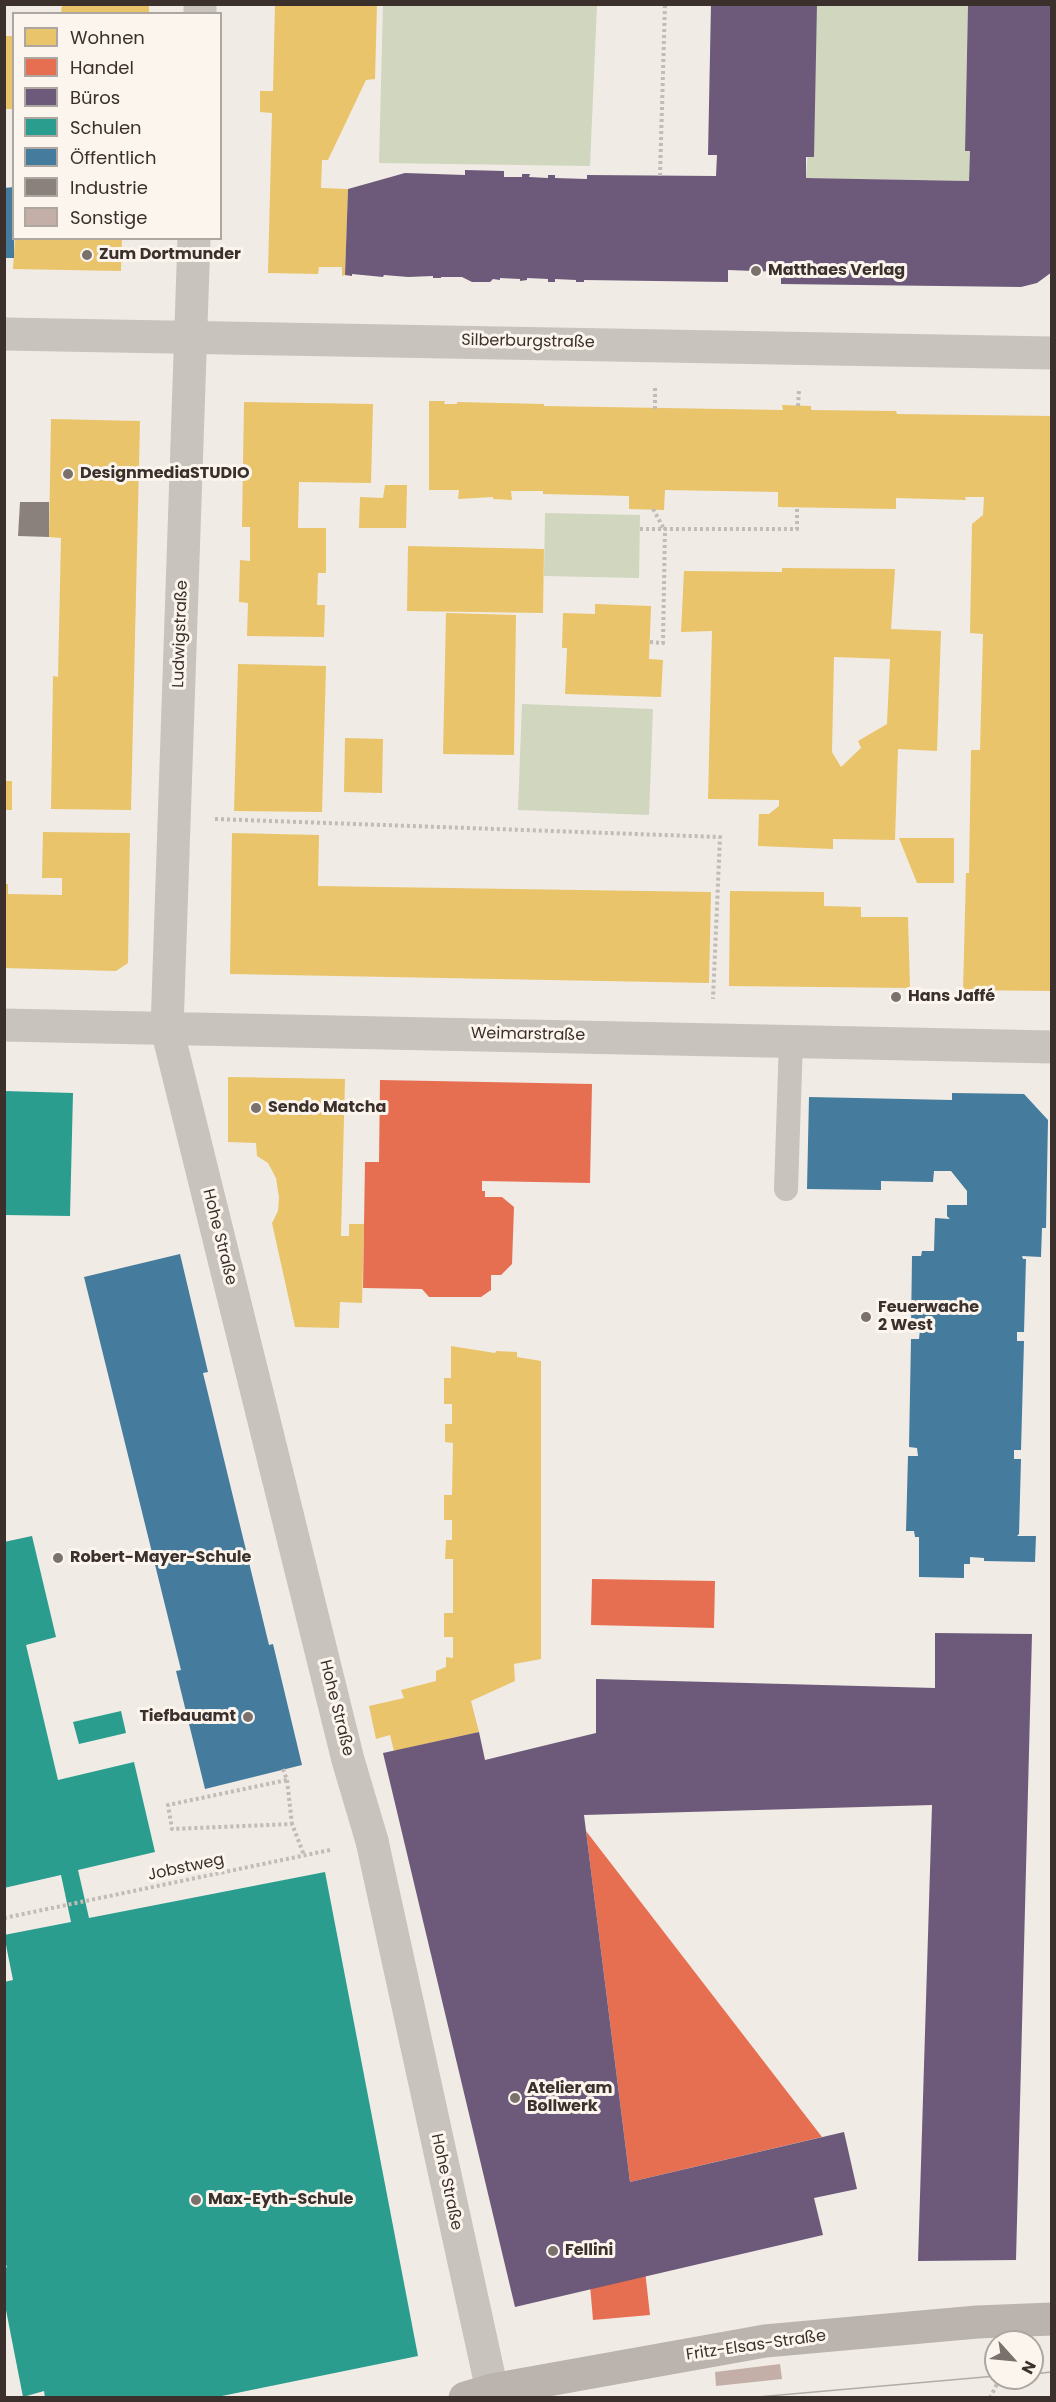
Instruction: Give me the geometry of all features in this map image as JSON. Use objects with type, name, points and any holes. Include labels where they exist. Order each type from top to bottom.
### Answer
[{"type":"main road","name":"Fritz-Elsas-Straße","points":[[478,2394],[765,2342],[977,2322],[1052,2319]]},
{"type":"street","name":"Ludwigstraße","points":[[168,1029],[194,240]]},
{"type":"street","name":"Silberburgstraße","points":[[4,334],[1052,352]]},
{"type":"street","name":"Weimarstraße","points":[[4,1025],[711,1038],[1052,1047]]},
{"type":"street","name":"Hohe Straße","points":[[168,1029],[348,1760],[372,1841],[478,2394]]},
{"type":"lane","points":[[786,1189],[791,1041]]},
{"type":"path","points":[[660,176],[665,4]]},
{"type":"path","points":[[640,529],[797,529],[797,507]]},
{"type":"path","points":[[650,642],[663,643],[665,529],[653,510]]},
{"type":"path","points":[[175,818],[720,837],[711,1038]]},
{"type":"path","points":[[283,1769],[287,1780],[292,1824],[304,1855]]},
{"type":"path","points":[[287,1780],[168,1805],[172,1830],[292,1824]]},
{"type":"path","name":"Jobstweg","points":[[4,1918],[372,1841]]},
{"type":"green space","points":[[383,5],[597,5],[590,166],[379,163]]},
{"type":"green space","points":[[817,5],[968,5],[965,150],[970,151],[969,181],[806,178]]},
{"type":"green space","points":[[545,513],[640,515],[639,578],[544,576]]},
{"type":"green space","points":[[522,704],[653,709],[649,815],[518,810]]},
{"type":"building: Wohnen","points":[[62,4],[149,4],[149,12],[61,12]]},
{"type":"building: Wohnen","points":[[275,4],[377,4],[375,79],[366,80],[328,160],[322,160],[321,188],[348,189],[345,275],[342,276],[342,267],[319,267],[318,274],[268,273],[272,113],[260,112],[260,91],[273,91]]},
{"type":"building: Wohnen","points":[[4,36],[12,36],[12,109],[4,109]]},
{"type":"building: Wohnen","points":[[15,240],[122,240],[121,271],[13,269]]},
{"type":"building: Wohnen","points":[[429,401],[445,401],[444,404],[457,404],[457,402],[544,404],[544,406],[783,410],[782,405],[811,406],[811,410],[896,411],[897,414],[1052,416],[1051,991],[963,990],[966,873],[969,873],[971,750],[980,750],[983,634],[970,633],[972,524],[983,515],[984,497],[965,497],[966,500],[896,498],[896,509],[778,507],[778,492],[665,490],[664,510],[629,509],[629,496],[543,494],[543,491],[511,491],[512,500],[493,499],[493,497],[458,499],[459,490],[429,490]]},
{"type":"building: Wohnen","points":[[244,402],[373,404],[371,483],[299,482],[298,528],[326,528],[326,573],[318,573],[317,605],[325,605],[324,637],[247,636],[248,603],[239,602],[240,560],[250,561],[250,527],[242,527]]},
{"type":"building: Wohnen","points":[[51,419],[140,421],[131,810],[51,809],[53,676],[58,677],[61,538],[49,537]]},
{"type":"building: Wohnen","points":[[385,485],[407,485],[406,528],[359,528],[360,497],[383,498]]},
{"type":"building: Wohnen","points":[[408,546],[544,549],[543,613],[407,611]]},
{"type":"building: Wohnen","points":[[782,568],[895,569],[891,629],[941,631],[937,751],[898,749],[895,840],[833,839],[833,849],[758,846],[759,814],[769,814],[779,806],[779,800],[708,799],[712,631],[681,632],[684,571],[782,572]],"holes":[[[834,657],[890,659],[887,724],[858,741],[861,748],[841,767],[832,752]]]},
{"type":"building: Wohnen","points":[[595,604],[651,606],[649,659],[663,660],[661,697],[565,694],[567,648],[562,648],[563,613],[595,614]]},
{"type":"building: Wohnen","points":[[446,613],[516,615],[514,755],[443,754]]},
{"type":"building: Wohnen","points":[[238,664],[326,666],[322,812],[234,811]]},
{"type":"building: Wohnen","points":[[345,738],[383,739],[382,793],[344,792]]},
{"type":"building: Wohnen","points":[[4,781],[12,781],[12,810],[4,810]]},
{"type":"building: Wohnen","points":[[43,832],[130,833],[128,963],[116,971],[4,968],[4,884],[8,884],[8,894],[62,895],[62,878],[42,878]]},
{"type":"building: Wohnen","points":[[232,833],[319,835],[318,886],[711,892],[709,983],[230,974]]},
{"type":"building: Wohnen","points":[[899,838],[954,838],[954,883],[917,883]]},
{"type":"building: Wohnen","points":[[730,891],[824,892],[824,906],[861,907],[861,917],[908,917],[910,988],[729,986]]},
{"type":"building: Wohnen","points":[[228,1077],[345,1079],[341,1236],[349,1236],[349,1224],[364,1224],[362,1303],[340,1302],[339,1328],[295,1327],[272,1223],[278,1211],[279,1197],[276,1178],[268,1163],[257,1156],[256,1143],[228,1142]]},
{"type":"building: Wohnen","points":[[451,1346],[495,1353],[496,1351],[517,1352],[517,1357],[541,1361],[541,1659],[514,1664],[515,1681],[471,1701],[479,1732],[394,1751],[390,1735],[376,1739],[369,1706],[404,1698],[401,1690],[436,1681],[436,1671],[446,1667],[446,1657],[453,1658],[453,1637],[444,1637],[444,1613],[453,1613],[453,1559],[445,1559],[446,1540],[452,1540],[452,1520],[444,1520],[444,1495],[452,1495],[453,1443],[445,1442],[445,1424],[452,1424],[452,1404],[444,1404],[444,1378],[451,1378]]},
{"type":"building: Handel","points":[[380,1080],[592,1084],[590,1183],[482,1181],[482,1191],[485,1191],[485,1197],[502,1197],[514,1207],[512,1264],[501,1275],[491,1275],[491,1290],[481,1297],[429,1297],[422,1289],[363,1288],[365,1162],[379,1162]]},
{"type":"building: Handel","points":[[592,1579],[715,1581],[714,1628],[591,1625]]},
{"type":"building: Handel","points":[[586,1831],[822,2137],[630,2182]]},
{"type":"building: Handel","points":[[642,2244],[650,2315],[593,2320],[587,2250]]},
{"type":"building: Büros","points":[[711,4],[817,4],[814,157],[806,157],[806,178],[969,181],[970,151],[965,151],[968,5],[1052,5],[1052,272],[1037,283],[1021,287],[781,284],[781,272],[728,270],[728,282],[584,280],[584,282],[576,282],[576,280],[555,279],[555,282],[548,282],[548,279],[527,278],[527,280],[520,281],[520,279],[500,278],[500,280],[493,279],[490,282],[472,282],[462,277],[345,275],[348,189],[405,173],[465,175],[465,170],[504,171],[504,177],[522,177],[522,174],[530,174],[529,177],[548,178],[548,175],[555,175],[555,178],[587,179],[587,175],[716,176],[717,155],[708,155]]},
{"type":"building: Büros","points":[[935,1633],[1032,1634],[1016,2260],[918,2261],[932,1805],[584,1815],[630,2182],[844,2132],[857,2189],[814,2198],[823,2235],[515,2307],[383,1753],[479,1732],[485,1760],[596,1733],[596,1679],[935,1688]]},
{"type":"building: Schulen","points":[[4,1091],[73,1093],[70,1216],[4,1215]]},
{"type":"building: Schulen","name":"Max-Eyth-Schule","points":[[32,1536],[56,1637],[26,1645],[58,1780],[134,1762],[155,1852],[78,1870],[89,1918],[325,1872],[418,2356],[212,2398],[45,2398],[44,2391],[23,2397],[5,2305],[5,2268],[7,2267],[4,2261],[4,1982],[13,1980],[4,1935],[71,1922],[61,1875],[4,1888],[4,1542]]},
{"type":"building: Schulen","points":[[121,1711],[126,1733],[79,1744],[73,1722]]},
{"type":"building: Öffentlich","points":[[12,187],[14,258],[4,258],[4,188]]},
{"type":"building: Öffentlich","points":[[952,1093],[1024,1094],[1048,1120],[1046,1228],[1042,1228],[1041,1257],[1022,1256],[1026,1259],[1024,1332],[1017,1332],[1017,1341],[1024,1341],[1021,1450],[1014,1450],[1014,1459],[1021,1459],[1019,1534],[1017,1536],[1036,1536],[1035,1562],[984,1561],[984,1558],[970,1557],[970,1564],[964,1564],[964,1578],[919,1577],[919,1537],[915,1537],[914,1531],[906,1531],[908,1456],[918,1456],[917,1448],[909,1447],[911,1339],[919,1339],[920,1330],[911,1330],[912,1256],[921,1256],[922,1251],[934,1251],[935,1218],[950,1219],[947,1216],[947,1205],[967,1205],[967,1191],[951,1171],[934,1171],[933,1182],[881,1181],[881,1190],[807,1189],[809,1097],[952,1100]]},
{"type":"building: Öffentlich","points":[[180,1254],[208,1372],[203,1373],[269,1645],[273,1644],[302,1765],[205,1789],[176,1671],[181,1670],[84,1277]]},
{"type":"building: Industrie","points":[[20,502],[49,502],[49,537],[18,536]]},
{"type":"building: Sonstige","points":[[780,2364],[782,2379],[716,2386],[715,2372]]},
{"type":"tram line","points":[[1044,2373],[1052,2372]]},
{"type":"tram line","points":[[746,2398],[984,2377]]},
{"type":"place","name":"Zum Dortmunder","points":[[87,255]]},
{"type":"place","name":"Matthaes Verlag","points":[[756,271]]},
{"type":"place","name":"DesignmediaSTUDIO","points":[[68,474]]},
{"type":"place","name":"Hans Jaffé","points":[[896,997]]},
{"type":"place","name":"Sendo Matcha","points":[[256,1108]]},
{"type":"place","name":"Feuerwache 2 West","points":[[866,1317]]},
{"type":"place","name":"Robert-Mayer-Schule","points":[[58,1558]]},
{"type":"place","name":"Tiefbauamt","points":[[248,1717]]},
{"type":"place","name":"Atelier am Bollwerk","points":[[515,2098]]},
{"type":"place","name":"Max-Eyth-Schule","points":[[196,2200]]},
{"type":"place","name":"Fellini","points":[[553,2251]]}]
